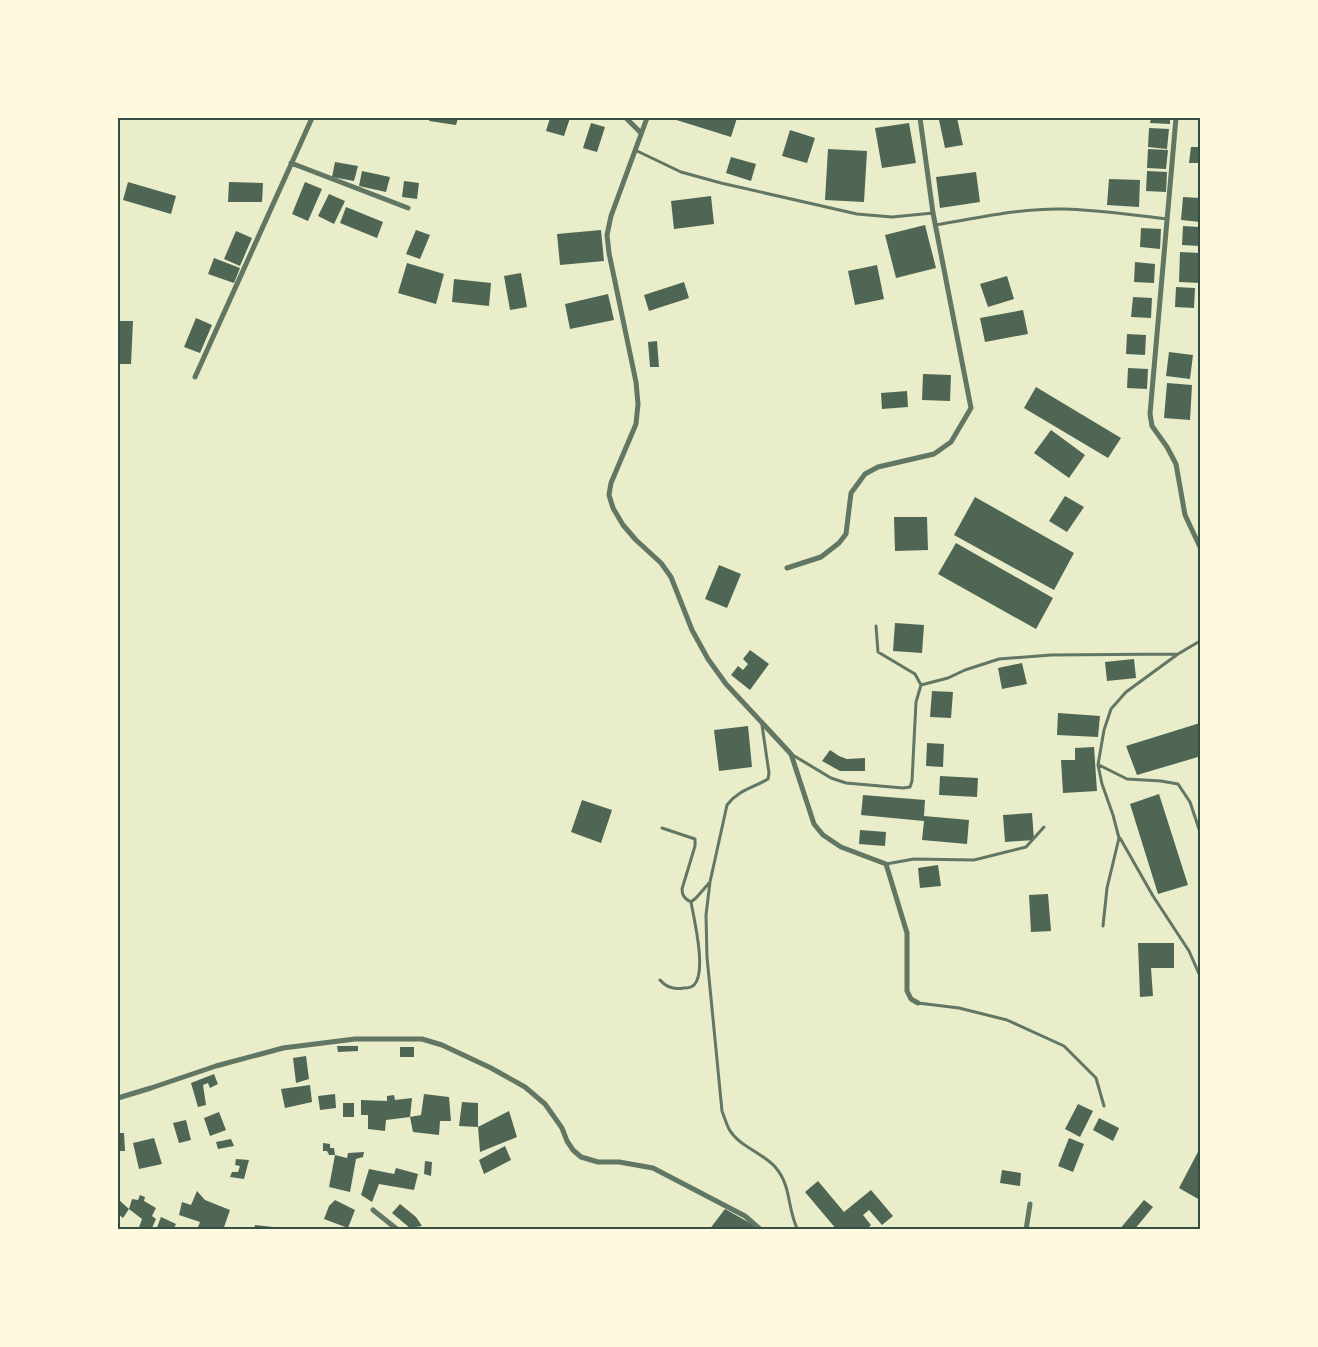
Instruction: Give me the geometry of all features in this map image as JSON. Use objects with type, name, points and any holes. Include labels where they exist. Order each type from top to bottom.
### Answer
[{"type":"street","points":[[195,377],[312,118]]},
{"type":"street","points":[[626,118],[641,133]]},
{"type":"street","points":[[647,118],[611,216],[607,235],[609,253],[636,382],[638,404],[636,424],[626,452],[611,483],[609,495],[613,508],[623,525],[660,562],[671,577],[692,630],[708,659],[726,684],[791,754],[814,824],[823,835],[841,847],[886,864],[907,933],[908,991],[911,999],[918,1003]]},
{"type":"street","points":[[787,568],[821,556],[839,543],[846,534],[851,493],[865,474],[878,467],[934,454],[951,442],[971,408],[935,225],[920,118]]},
{"type":"street","points":[[1176,118],[1150,414],[1152,426],[1168,447],[1176,464],[1185,515],[1200,547]]},
{"type":"street","points":[[291,163],[408,208]]},
{"type":"street","points":[[118,1098],[216,1066],[282,1048],[354,1038],[422,1039],[442,1045],[491,1068],[525,1087],[545,1104],[562,1128],[573,1150],[581,1157],[598,1162],[619,1162],[653,1168],[745,1216],[761,1230]]},
{"type":"street","points":[[1026,1230],[1030,1204]]},
{"type":"street","points":[[373,1210],[398,1230]]},
{"type":"lane","points":[[635,150],[681,172],[857,214],[892,217],[933,213]]},
{"type":"lane","points":[[935,225],[1026,211],[1064,209],[1122,213],[1167,220]]},
{"type":"lane","points":[[791,754],[831,778],[846,783],[910,787],[912,781],[916,702],[921,685],[915,674],[878,652],[876,626]]},
{"type":"lane","points":[[1200,640],[1126,692],[1112,709],[1104,730],[1098,765],[1119,838],[1189,952],[1200,976]]},
{"type":"lane","points":[[921,685],[948,678],[965,670],[1000,659],[1051,655],[1178,654]]},
{"type":"lane","points":[[762,721],[769,774],[768,779],[740,792],[727,805],[710,882],[706,915],[707,957],[722,1110],[729,1130],[776,1168],[784,1180],[790,1196],[792,1218],[798,1230]]},
{"type":"lane","points":[[1098,765],[1127,779],[1178,784],[1190,802],[1200,832]]},
{"type":"lane","points":[[886,864],[914,859],[974,860],[1026,846],[1044,827]]},
{"type":"lane","points":[[660,980],[665,986],[677,989],[691,987],[699,976],[698,938],[691,902],[682,894],[695,846],[695,839],[662,828]]},
{"type":"lane","points":[[1103,926],[1107,888],[1119,838]]},
{"type":"lane","points":[[691,902],[710,882]]},
{"type":"lane","points":[[918,1003],[959,1008],[1007,1020],[1064,1046],[1096,1078],[1104,1106]]},
{"type":"building","points":[[430,118],[458,118],[456,125],[429,121]]},
{"type":"building","points":[[550,118],[570,118],[564,136],[546,131]]},
{"type":"building","points":[[670,118],[737,118],[731,137]]},
{"type":"building","points":[[957,118],[963,145],[945,148],[939,120]]},
{"type":"building","points":[[1151,118],[1170,118],[1170,124],[1150,123]]},
{"type":"building","points":[[591,123],[605,127],[597,152],[583,148]]},
{"type":"building","points":[[909,123],[916,163],[882,168],[875,128]]},
{"type":"building","points":[[1149,128],[1169,129],[1167,149],[1148,147]]},
{"type":"building","points":[[790,130],[815,138],[807,163],[782,156]]},
{"type":"building","points":[[1191,147],[1200,147],[1200,163],[1189,163]]},
{"type":"building","points":[[828,149],[867,151],[864,202],[825,200]]},
{"type":"building","points":[[1148,149],[1168,150],[1166,169],[1147,168]]},
{"type":"building","points":[[731,157],[756,164],[751,181],[726,173]]},
{"type":"building","points":[[335,162],[358,166],[354,181],[332,177]]},
{"type":"building","points":[[362,171],[390,177],[386,192],[359,186]]},
{"type":"building","points":[[1147,171],[1167,172],[1166,192],[1146,191]]},
{"type":"building","points":[[976,172],[980,202],[940,208],[936,177]]},
{"type":"building","points":[[1109,179],[1140,180],[1139,207],[1107,205]]},
{"type":"building","points":[[404,181],[419,183],[417,199],[402,197]]},
{"type":"building","points":[[128,182],[176,196],[171,214],[123,200]]},
{"type":"building","points":[[229,182],[263,183],[262,202],[228,202]]},
{"type":"building","points":[[305,182],[322,189],[308,221],[292,214]]},
{"type":"building","points":[[329,194],[345,201],[334,224],[318,216]]},
{"type":"building","points":[[711,196],[714,224],[674,229],[671,201]]},
{"type":"building","points":[[1183,197],[1200,198],[1200,222],[1181,220]]},
{"type":"building","points":[[346,207],[383,222],[377,238],[340,223]]},
{"type":"building","points":[[925,225],[936,268],[896,278],[885,235]]},
{"type":"building","points":[[1183,226],[1200,227],[1200,246],[1182,245]]},
{"type":"building","points":[[1141,228],[1161,229],[1160,249],[1140,247]]},
{"type":"building","points":[[416,230],[430,235],[420,259],[406,254]]},
{"type":"building","points":[[601,230],[604,261],[560,265],[557,234]]},
{"type":"building","points":[[236,231],[252,238],[240,266],[224,259]]},
{"type":"building","points":[[1180,252],[1200,253],[1200,283],[1179,282]]},
{"type":"building","points":[[214,258],[240,268],[234,283],[208,274]]},
{"type":"building","points":[[1135,262],[1155,264],[1154,283],[1134,282]]},
{"type":"building","points":[[407,263],[444,274],[436,304],[398,293]]},
{"type":"building","points":[[877,265],[884,299],[855,305],[848,271]]},
{"type":"building","points":[[521,273],[527,307],[510,310],[504,276]]},
{"type":"building","points":[[1007,276],[1014,299],[988,307],[980,284]]},
{"type":"building","points":[[454,279],[491,283],[489,306],[452,302]]},
{"type":"building","points":[[684,282],[689,298],[649,311],[644,295]]},
{"type":"building","points":[[1176,287],[1195,288],[1194,308],[1175,307]]},
{"type":"building","points":[[608,294],[614,320],[570,329],[565,304]]},
{"type":"building","points":[[1133,297],[1152,298],[1151,318],[1131,317]]},
{"type":"building","points":[[1023,310],[1028,334],[985,342],[980,318]]},
{"type":"building","points":[[196,318],[212,325],[200,353],[184,347]]},
{"type":"building","points":[[118,321],[133,321],[131,364],[118,364]]},
{"type":"building","points":[[1127,334],[1146,335],[1145,355],[1126,354]]},
{"type":"building","points":[[657,341],[659,367],[650,367],[648,342]]},
{"type":"building","points":[[1169,352],[1193,355],[1190,379],[1166,376]]},
{"type":"building","points":[[1128,368],[1148,369],[1147,389],[1127,388]]},
{"type":"building","points":[[923,374],[951,375],[950,401],[922,400]]},
{"type":"building","points":[[1167,383],[1192,385],[1190,420],[1164,418]]},
{"type":"building","points":[[1036,387],[1121,438],[1108,458],[1024,408]]},
{"type":"building","points":[[907,391],[908,407],[882,409],[881,393]]},
{"type":"building","points":[[1051,430],[1085,455],[1069,478],[1034,453]]},
{"type":"building","points":[[1065,496],[1084,507],[1067,532],[1049,521]]},
{"type":"building","points":[[975,497],[1074,553],[1054,590],[954,535]]},
{"type":"building","points":[[894,517],[927,517],[928,550],[895,551]]},
{"type":"building","points":[[956,543],[1053,598],[1036,629],[938,574]]},
{"type":"building","points":[[719,565],[741,574],[727,608],[705,599]]},
{"type":"building","points":[[895,623],[924,625],[922,653],[893,651]]},
{"type":"building","points":[[750,650],[769,664],[750,690],[731,675],[738,666],[743,670],[748,664],[743,659]]},
{"type":"building","points":[[1134,659],[1136,678],[1107,681],[1105,662]]},
{"type":"building","points":[[1022,663],[1027,684],[1002,689],[998,668]]},
{"type":"building","points":[[932,691],[953,692],[951,718],[930,717]]},
{"type":"building","points":[[1058,713],[1100,716],[1098,737],[1057,735]]},
{"type":"building","points":[[1200,723],[1200,764],[1198,757],[1137,775],[1126,746]]},
{"type":"building","points":[[748,726],[752,767],[719,771],[714,730]]},
{"type":"building","points":[[927,743],[944,744],[943,767],[926,766]]},
{"type":"building","points":[[1094,747],[1097,791],[1063,793],[1061,760],[1075,760],[1075,748]]},
{"type":"building","points":[[830,750],[847,759],[865,758],[865,771],[840,771],[822,761]]},
{"type":"building","points":[[940,776],[978,778],[977,797],[939,795]]},
{"type":"building","points":[[1159,794],[1188,885],[1158,894],[1130,804]]},
{"type":"building","points":[[863,795],[925,800],[924,816],[969,820],[967,844],[922,840],[924,821],[861,815]]},
{"type":"building","points":[[582,800],[612,810],[601,843],[571,832]]},
{"type":"building","points":[[1032,813],[1034,840],[1005,842],[1003,815]]},
{"type":"building","points":[[860,830],[886,832],[885,846],[859,844]]},
{"type":"building","points":[[938,865],[941,886],[920,888],[918,868]]},
{"type":"building","points":[[1048,894],[1051,931],[1031,932],[1029,895]]},
{"type":"building","points":[[1138,943],[1174,943],[1174,968],[1151,968],[1153,996],[1140,997]]},
{"type":"building","points":[[337,1046],[358,1046],[358,1051],[338,1052]]},
{"type":"building","points":[[400,1047],[414,1047],[414,1057],[400,1057]]},
{"type":"building","points":[[306,1056],[309,1079],[296,1083],[293,1058]]},
{"type":"building","points":[[214,1074],[218,1084],[210,1088],[208,1083],[203,1085],[206,1105],[198,1107],[191,1083]]},
{"type":"building","points":[[310,1085],[312,1102],[285,1108],[281,1089]]},
{"type":"building","points":[[335,1094],[336,1108],[320,1110],[318,1096]]},
{"type":"building","points":[[424,1094],[449,1097],[451,1121],[440,1121],[439,1135],[413,1132],[410,1117],[421,1115]]},
{"type":"building","points":[[394,1095],[395,1100],[412,1098],[410,1117],[386,1120],[385,1131],[368,1129],[368,1115],[361,1115],[361,1100],[387,1101],[387,1096]]},
{"type":"building","points":[[462,1102],[478,1103],[478,1127],[459,1126]]},
{"type":"building","points":[[343,1103],[354,1103],[354,1117],[343,1117]]},
{"type":"building","points":[[1078,1104],[1093,1111],[1080,1137],[1065,1129]]},
{"type":"building","points":[[509,1111],[517,1137],[480,1152],[478,1127]]},
{"type":"building","points":[[219,1112],[226,1130],[210,1136],[204,1118]]},
{"type":"building","points":[[1099,1118],[1119,1128],[1113,1141],[1093,1130]]},
{"type":"building","points":[[186,1120],[191,1140],[179,1143],[173,1123]]},
{"type":"building","points":[[118,1133],[124,1133],[125,1151],[118,1151]]},
{"type":"building","points":[[154,1138],[162,1164],[139,1169],[133,1143]]},
{"type":"building","points":[[1069,1138],[1084,1144],[1073,1172],[1058,1166]]},
{"type":"building","points":[[231,1139],[234,1146],[218,1149],[216,1142]]},
{"type":"building","points":[[323,1143],[330,1144],[330,1148],[334,1148],[335,1155],[329,1155],[327,1151],[323,1151]]},
{"type":"building","points":[[505,1146],[511,1160],[484,1174],[479,1160]]},
{"type":"building","points":[[1200,1148],[1200,1200],[1179,1188]]},
{"type":"building","points":[[364,1152],[363,1157],[356,1159],[350,1192],[329,1187],[335,1155],[347,1158],[348,1153]]},
{"type":"building","points":[[236,1159],[249,1160],[244,1179],[230,1177],[232,1172],[238,1172],[240,1166],[235,1165]]},
{"type":"building","points":[[425,1161],[432,1162],[431,1176],[424,1174]]},
{"type":"building","points":[[396,1168],[418,1174],[414,1190],[379,1184],[372,1202],[361,1195],[369,1169],[394,1174]]},
{"type":"building","points":[[1002,1170],[1021,1173],[1020,1186],[1000,1183]]},
{"type":"building","points":[[818,1181],[844,1212],[871,1190],[893,1216],[882,1225],[869,1210],[863,1215],[871,1225],[866,1230],[837,1230],[805,1192]]},
{"type":"building","points":[[197,1191],[205,1200],[230,1210],[223,1230],[197,1230],[200,1222],[179,1215],[182,1202],[191,1205]]},
{"type":"building","points":[[140,1195],[145,1197],[144,1201],[156,1208],[152,1216],[156,1219],[151,1230],[138,1230],[142,1219],[129,1209],[132,1199],[138,1200]]},
{"type":"building","points":[[118,1199],[129,1209],[123,1218],[118,1214]]},
{"type":"building","points":[[335,1200],[355,1210],[348,1228],[324,1219],[329,1206]]},
{"type":"building","points":[[1144,1200],[1153,1207],[1134,1230],[1119,1230]]},
{"type":"building","points":[[400,1204],[416,1217],[422,1226],[410,1228],[392,1213]]},
{"type":"building","points":[[725,1209],[757,1227],[754,1230],[709,1230]]},
{"type":"building","points":[[161,1217],[176,1224],[173,1230],[156,1230]]},
{"type":"building","points":[[255,1225],[273,1227],[273,1230],[254,1230]]}]
